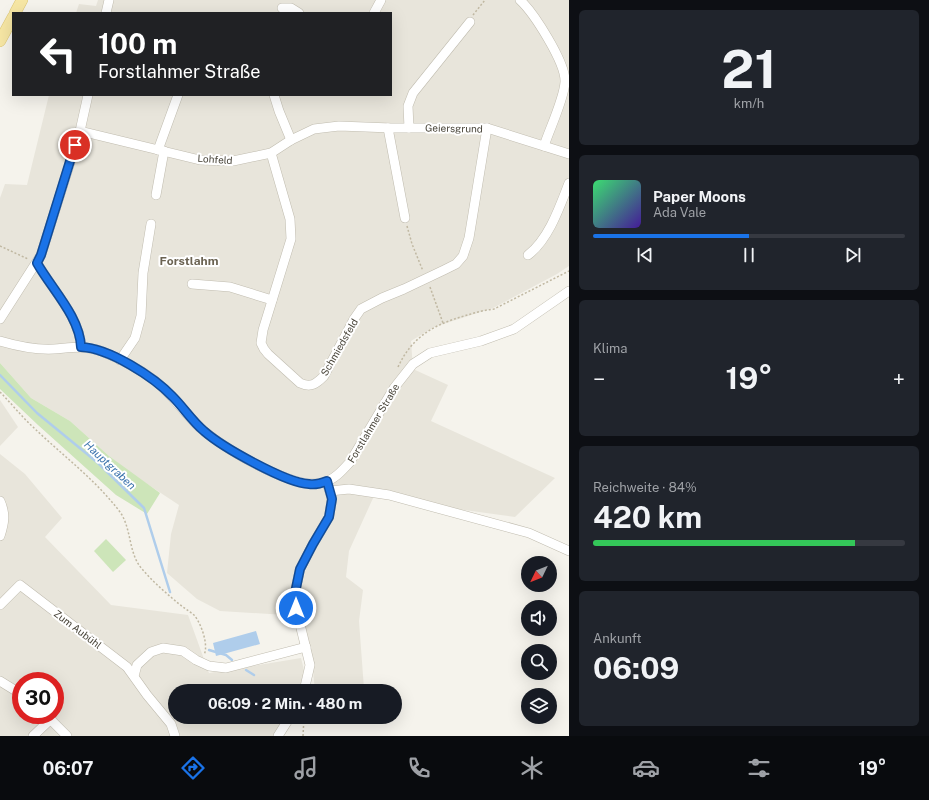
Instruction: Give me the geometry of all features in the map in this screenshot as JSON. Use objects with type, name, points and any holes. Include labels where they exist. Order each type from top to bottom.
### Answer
[{"type":"main road","points":[[16,12],[22,0]]},
{"type":"main road","points":[[0,41],[12,19]]},
{"type":"street","points":[[106,12],[109,0]]},
{"type":"street","points":[[375,12],[381,0]]},
{"type":"street","points":[[520,0],[539,24],[562,65],[565,74],[565,83],[562,96],[544,146]]},
{"type":"street","points":[[281,7],[291,8],[297,12]]},
{"type":"street","points":[[409,128],[408,106],[413,94],[470,22]]},
{"type":"street","points":[[0,319],[41,255],[80,131],[88,96]]},
{"type":"street","points":[[156,195],[161,150],[178,96]]},
{"type":"street","points":[[274,96],[291,140]]},
{"type":"street","name":"Geiersgrund","points":[[314,129],[340,126],[388,128],[486,128],[569,154]]},
{"type":"street","points":[[388,128],[405,218]]},
{"type":"street","name":"Schmiedsfeld","points":[[271,153],[290,218],[291,239],[261,337],[261,343],[268,354],[300,383],[306,386],[318,382],[324,376],[354,319],[361,309],[456,264],[463,256],[470,238],[486,128]]},
{"type":"street","name":"Lohfeld","points":[[80,131],[200,160],[233,161],[271,153],[291,140],[314,129]]},
{"type":"street","points":[[528,254],[537,248],[557,214],[569,183]]},
{"type":"street","points":[[120,360],[135,338],[141,316],[143,273],[151,224]]},
{"type":"street","points":[[37,263],[59,296],[75,324],[80,337],[81,347]]},
{"type":"street","points":[[192,284],[230,287],[272,300]]},
{"type":"street","name":"Forstlahmer Straße","points":[[0,341],[36,349],[81,347],[101,351],[155,380],[205,432],[233,451],[278,475],[310,485],[333,479],[343,471],[350,462],[394,388],[413,364],[430,353],[481,341],[514,330],[569,291]]},
{"type":"street","points":[[306,684],[310,665],[296,608],[295,593],[300,569],[329,517],[332,499],[327,481]]},
{"type":"street","points":[[330,491],[349,489],[389,495],[529,533],[569,551]]},
{"type":"street","points":[[0,502],[3,508],[5,522],[0,536]]},
{"type":"street","name":"Zum Aubühl","points":[[0,605],[20,585],[127,667],[147,695],[171,724],[175,736]]},
{"type":"street","points":[[134,676],[137,665],[151,652],[163,648],[183,651],[209,666],[226,668],[306,647]]},
{"type":"street","points":[[0,681],[12,688]]},
{"type":"street","points":[[33,736],[42,724]]},
{"type":"street","points":[[55,724],[67,736]]},
{"type":"street","points":[[278,736],[286,724]]},
{"type":"path","points":[[470,22],[471,17],[485,0]]},
{"type":"path","points":[[0,246],[37,263]]},
{"type":"path","points":[[396,371],[400,362],[410,348],[428,330],[454,319],[494,309],[569,271]]},
{"type":"path","points":[[0,392],[32,427],[80,469],[121,514],[128,532],[132,549],[140,567],[158,586],[194,616],[202,629],[205,641],[205,652],[200,662]]},
{"type":"path","points":[[303,736],[304,724]]},
{"type":"shaded area","points":[[98,0],[569,0],[569,266],[493,308],[434,327],[411,341],[413,369],[448,385],[431,421],[555,478],[515,517],[406,502],[374,496],[349,551],[346,577],[363,590],[359,621],[364,684],[314,684],[313,671],[301,616],[220,611],[197,599],[167,573],[171,534],[179,505],[135,476],[109,456],[70,421],[31,398],[0,363],[0,198],[5,184],[27,185],[49,96],[392,96],[392,12],[76,12],[79,4],[96,6]]},
{"type":"shaded area","points":[[0,400],[18,427],[0,446]]},
{"type":"shaded area","points":[[0,454],[25,474],[62,518],[45,537],[111,605],[188,615],[209,673],[301,658],[305,674],[301,684],[168,684],[168,724],[283,724],[275,736],[0,736]]},
{"type":"green space","points":[[0,363],[31,398],[70,421],[109,456],[160,493],[147,514],[116,495],[0,389]]},
{"type":"green space","points":[[106,539],[126,560],[113,572],[94,551]]},
{"type":"water","points":[[256,631],[260,644],[216,656],[213,643]]},
{"type":"waterway","name":"Hauptgraben","points":[[0,375],[37,413],[98,463],[144,508],[170,592]]},
{"type":"waterway","name":"Hauptgraben","points":[[209,650],[226,655],[232,660]]},
{"type":"waterway","name":"Hauptgraben","points":[[246,670],[254,675]]},
{"type":"district","name":"Forstlahm","points":[[189,261]]},
{"type":"route","points":[[75,145],[41,255],[37,263],[59,296],[75,324],[80,337],[81,347],[101,351],[155,380],[205,432],[233,451],[256,464],[278,475],[297,482],[310,485],[327,481],[332,499],[329,517],[300,569],[295,593],[296,608]]}]
